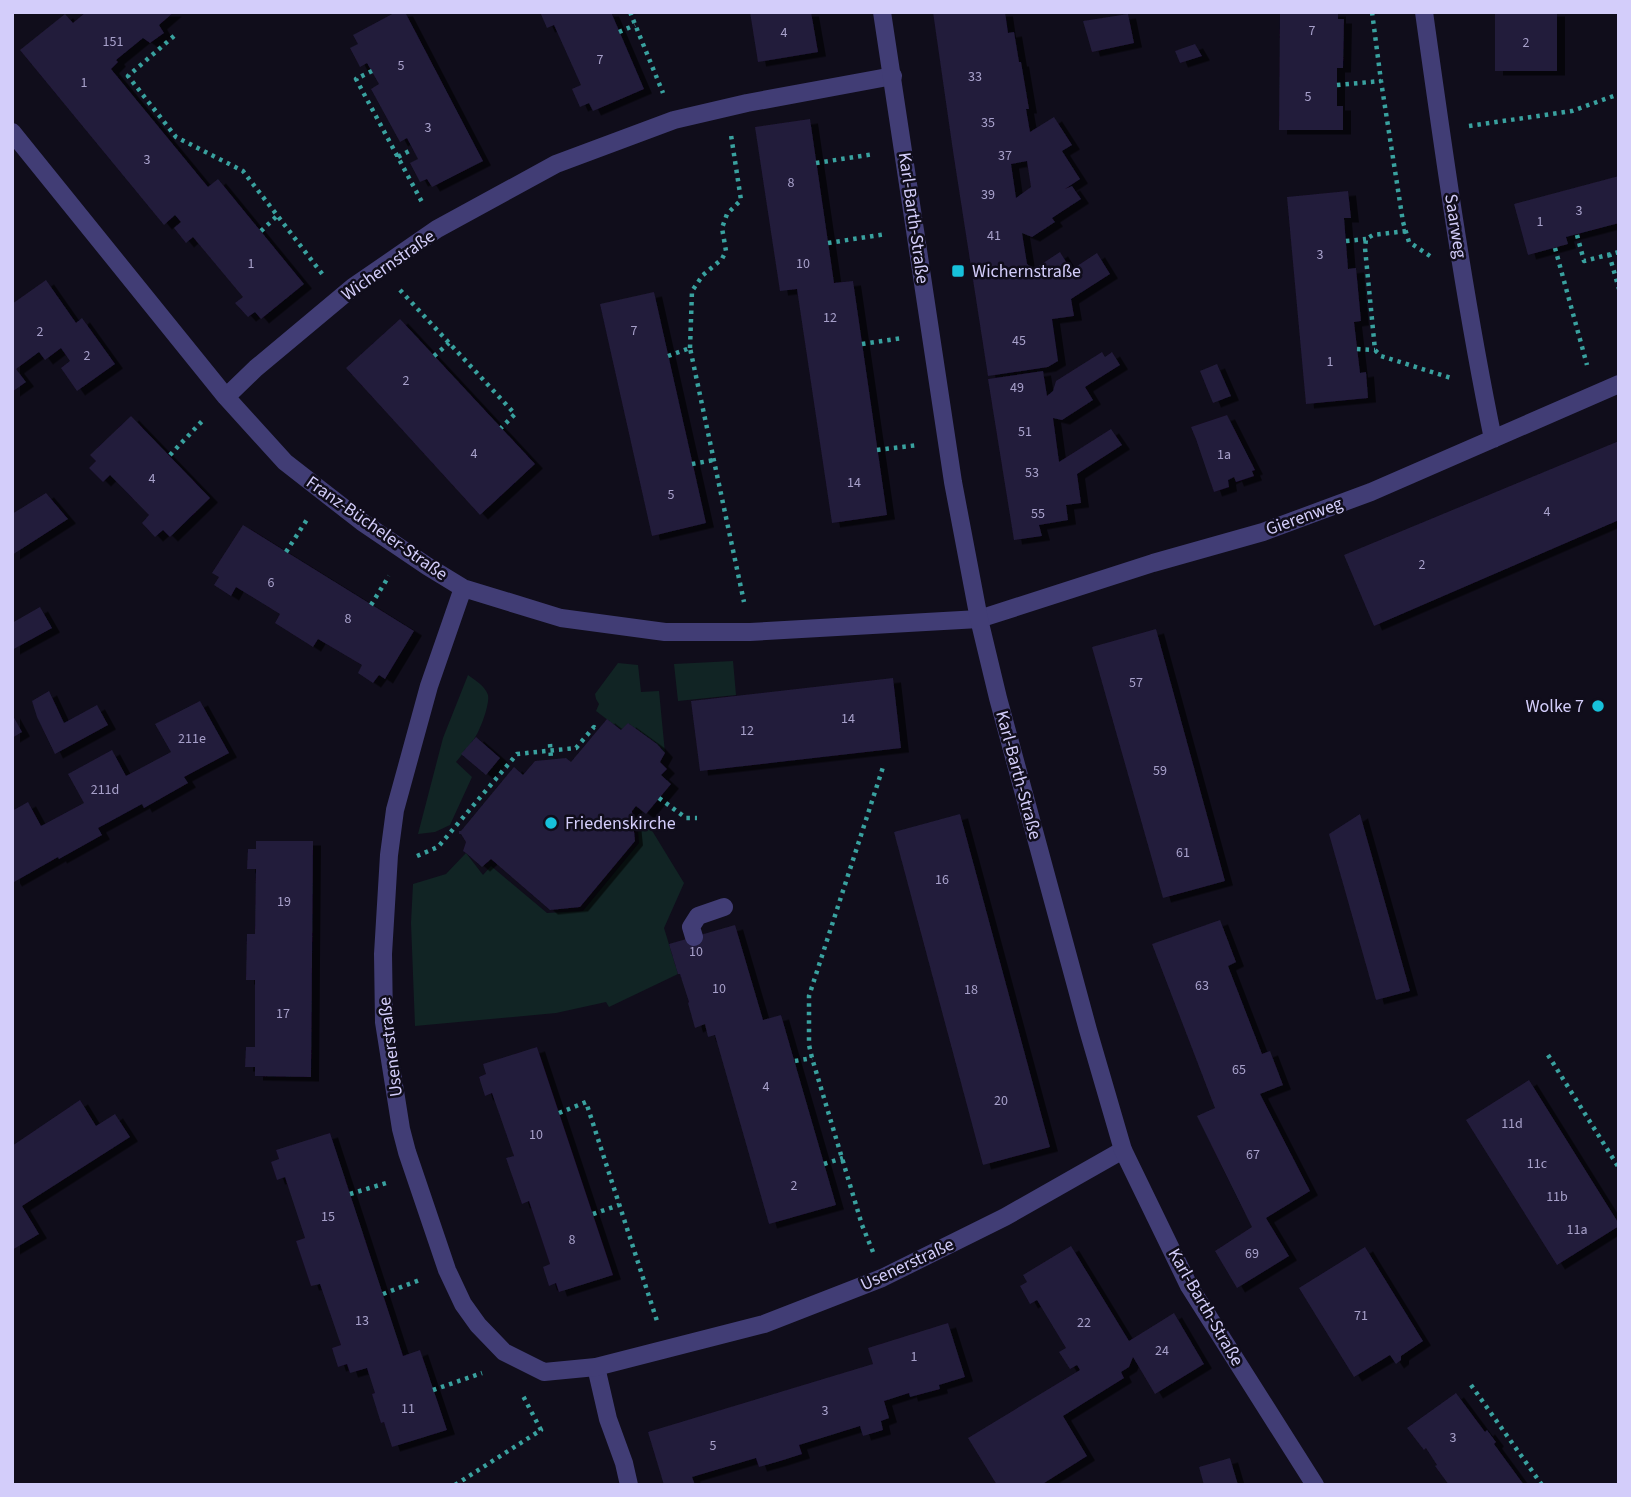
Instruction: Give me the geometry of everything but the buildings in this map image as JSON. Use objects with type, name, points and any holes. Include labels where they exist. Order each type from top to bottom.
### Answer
[{"type":"street","name":"Karl-Barth-Straße","points":[[882,12],[953,482],[979,619],[1012,752],[1123,1150],[1189,1286],[1315,1485]]},
{"type":"street","name":"Saarweg","points":[[1424,12],[1463,272],[1493,439]]},
{"type":"street","name":"Wichernstraße","points":[[226,397],[256,368],[380,268],[437,229],[556,164],[674,120],[747,103],[893,76]]},
{"type":"street","name":"Franz-Bücheler-Straße","points":[[12,132],[226,397],[285,462],[362,522],[463,588],[561,618],[665,632],[750,632],[979,619]]},
{"type":"street","name":"Gierenweg","points":[[979,619],[1263,531],[1371,492],[1619,384]]},
{"type":"street","name":"Usenerstraße","points":[[463,588],[429,686],[395,810],[389,855],[383,954],[384,1022],[401,1129],[447,1270],[463,1304],[505,1358],[544,1372],[596,1367],[764,1324],[882,1278],[1005,1217],[1123,1150]]},
{"type":"street","points":[[694,937],[691,927],[698,916],[724,907]]},
{"type":"street","points":[[596,1367],[608,1419],[629,1485]]},
{"type":"path","points":[[630,12],[674,120]]},
{"type":"path","points":[[1372,12],[1403,222],[1409,242],[1428,255],[1463,272]]},
{"type":"path","points":[[619,32],[635,25]]},
{"type":"path","points":[[174,36],[128,76],[176,137],[243,171],[341,298]]},
{"type":"path","points":[[372,71],[356,79],[437,229]]},
{"type":"path","points":[[1337,85],[1381,81]]},
{"type":"path","points":[[1441,130],[1572,111],[1619,94]]},
{"type":"path","points":[[727,108],[741,200],[727,214],[722,228],[726,251],[722,259],[703,275],[692,291],[690,348],[750,632]]},
{"type":"path","points":[[398,157],[413,149]]},
{"type":"path","points":[[816,163],[904,149]]},
{"type":"path","points":[[261,231],[277,216]]},
{"type":"path","points":[[828,243],[915,229]]},
{"type":"path","points":[[1346,241],[1406,231]]},
{"type":"path","points":[[1577,235],[1584,261],[1619,252]]},
{"type":"path","points":[[1366,239],[1375,350],[1381,356],[1482,387]]},
{"type":"path","points":[[1555,248],[1595,394]]},
{"type":"path","points":[[1609,254],[1619,289]]},
{"type":"path","points":[[380,268],[514,414],[501,428]]},
{"type":"path","points":[[862,344],[931,334]]},
{"type":"path","points":[[434,356],[450,343]]},
{"type":"path","points":[[668,356],[690,348]]},
{"type":"path","points":[[1357,349],[1375,350]]},
{"type":"path","points":[[170,456],[226,397]]},
{"type":"path","points":[[877,450],[947,441]]},
{"type":"path","points":[[692,464],[714,460]]},
{"type":"path","points":[[286,552],[325,492]]},
{"type":"path","points":[[389,855],[416,857],[438,847],[517,754],[576,748],[596,728],[587,722]]},
{"type":"path","points":[[550,744],[551,759]]},
{"type":"path","points":[[882,1278],[862,1225],[812,1058],[809,1045],[809,996],[884,764]]},
{"type":"path","points":[[659,798],[686,818],[697,818]]},
{"type":"path","points":[[1548,1055],[1619,1168]]},
{"type":"path","points":[[795,1061],[812,1058]]},
{"type":"path","points":[[559,1112],[586,1102],[666,1350]]},
{"type":"path","points":[[824,1164],[843,1158]]},
{"type":"path","points":[[350,1194],[414,1174]]},
{"type":"path","points":[[593,1214],[619,1205]]},
{"type":"path","points":[[383,1294],[447,1270]]},
{"type":"path","points":[[433,1390],[505,1358],[541,1430],[456,1485]]},
{"type":"path","points":[[1471,1385],[1542,1485]]},
{"type":"green space","points":[[733,661],[736,695],[678,701],[674,664]]},
{"type":"green space","points":[[618,663],[638,665],[641,692],[659,691],[665,753],[629,724],[621,730],[596,711],[599,704],[595,694]]},
{"type":"green space","points":[[468,675],[485,689],[488,695],[484,717],[476,735],[456,762],[472,777],[450,825],[435,832],[418,834],[443,738]]},
{"type":"green space","points":[[648,824],[684,883],[664,928],[678,974],[609,1007],[606,1002],[556,1013],[415,1026],[411,923],[413,884],[446,874],[466,853],[483,875],[491,866],[547,913],[583,911],[639,843],[638,829]]},
{"type":"place","name":"Wichernstraße","points":[[958,271]]},
{"type":"place","name":"Wolke 7","points":[[1598,706]]},
{"type":"place","name":"Friedenskirche","points":[[551,823]]}]
